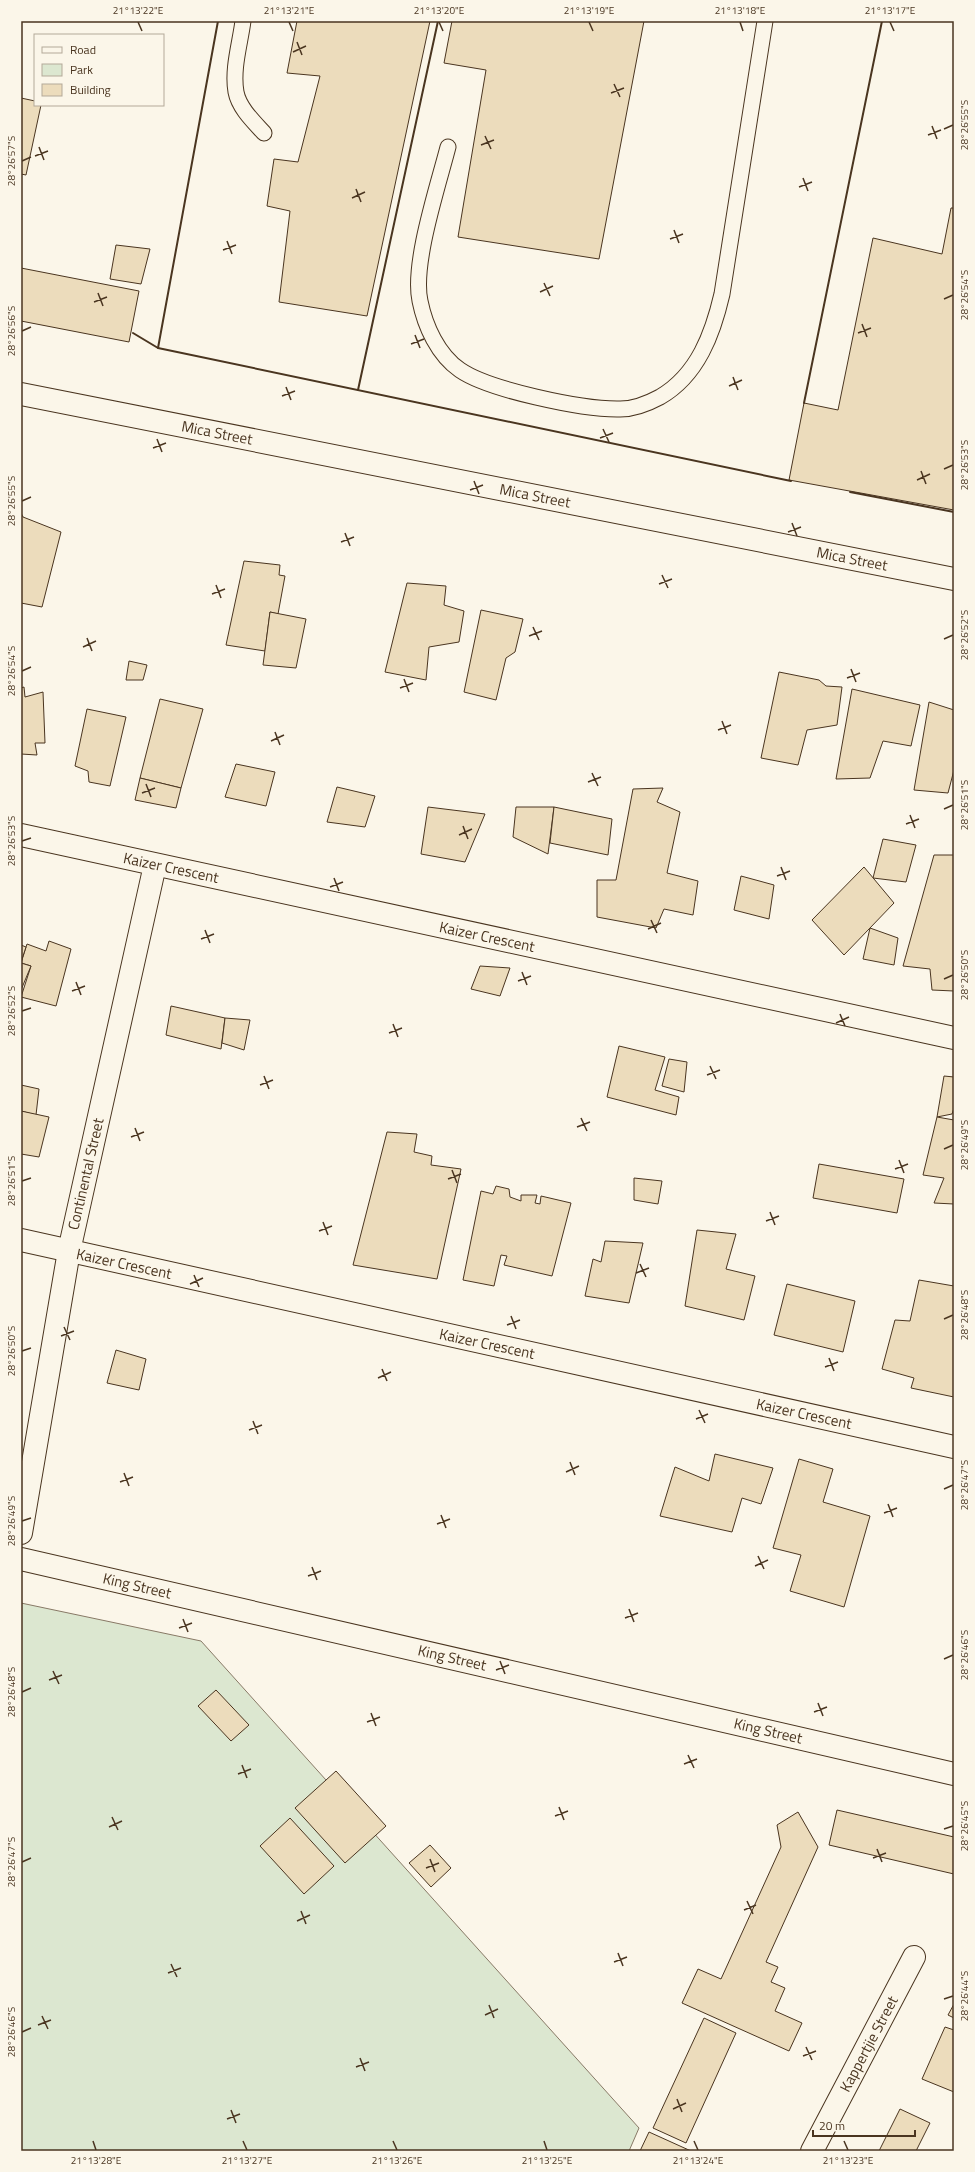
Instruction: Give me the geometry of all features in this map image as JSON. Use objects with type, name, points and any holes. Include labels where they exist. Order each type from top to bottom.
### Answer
[{"type":"street","name":"Mica Street","points":[[21,394],[954,579]]},
{"type":"street","name":"Kaizer Crescent","points":[[21,835],[954,1038]]},
{"type":"street","name":"Continental Street","points":[[21,1533],[68,1251],[155,865]]},
{"type":"street","name":"Kaizer Crescent","points":[[21,1240],[954,1447]]},
{"type":"street","name":"King Street","points":[[21,1559],[954,1774]]},
{"type":"street","name":"Kappertjie Street","points":[[812,2151],[914,1957]]},
{"type":"lane","points":[[243,21],[236,65],[236,93],[248,115],[264,133]]},
{"type":"lane","points":[[448,147],[424,243],[419,273],[419,300],[426,324],[444,354],[458,370],[484,383],[564,403],[617,409],[634,408],[647,403],[673,388],[689,371],[702,354],[716,317],[722,294],[765,21]]},
{"type":"green space","points":[[21,1603],[201,1641],[639,2128],[629,2151],[21,2151]]},
{"type":"building","points":[[297,21],[430,21],[367,316],[279,302],[290,211],[267,206],[274,159],[298,162],[320,76],[287,73]]},
{"type":"building","points":[[452,21],[644,21],[599,259],[458,237],[486,70],[444,63]]},
{"type":"building","points":[[21,98],[34,101],[34,106],[41,106],[26,175],[21,174]]},
{"type":"building","points":[[951,208],[954,208],[954,510],[789,480],[804,403],[838,410],[873,238],[942,254]]},
{"type":"building","points":[[116,245],[150,249],[141,284],[110,279]]},
{"type":"building","points":[[21,268],[139,291],[129,342],[21,321]]},
{"type":"building","points":[[21,513],[23,517],[61,532],[42,607],[21,603]]},
{"type":"building","points":[[244,561],[280,565],[279,575],[285,576],[278,614],[270,612],[265,651],[226,645]]},
{"type":"building","points":[[407,583],[446,586],[444,605],[464,611],[459,642],[429,647],[426,680],[385,672]]},
{"type":"building","points":[[481,610],[523,619],[515,652],[506,658],[496,700],[464,692]]},
{"type":"building","points":[[270,612],[306,619],[296,668],[263,665]]},
{"type":"building","points":[[129,661],[147,665],[143,680],[126,680]]},
{"type":"building","points":[[779,672],[819,680],[826,686],[842,687],[837,725],[807,730],[798,765],[761,758]]},
{"type":"building","points":[[24,687],[25,697],[43,692],[45,743],[35,743],[37,755],[21,754],[21,688]]},
{"type":"building","points":[[852,689],[920,705],[911,746],[883,741],[870,778],[836,779]]},
{"type":"building","points":[[160,699],[203,709],[181,788],[140,778]]},
{"type":"building","points":[[929,702],[954,710],[954,770],[948,793],[914,790]]},
{"type":"building","points":[[87,709],[126,717],[110,786],[89,782],[88,771],[75,766]]},
{"type":"building","points":[[236,764],[275,772],[266,806],[225,797]]},
{"type":"building","points":[[140,778],[181,788],[176,808],[135,800]]},
{"type":"building","points":[[337,787],[375,796],[365,827],[327,822]]},
{"type":"building","points":[[663,788],[657,802],[680,812],[667,873],[698,881],[693,915],[664,909],[656,928],[597,917],[597,880],[616,880],[633,789]]},
{"type":"building","points":[[428,807],[485,814],[465,862],[421,854]]},
{"type":"building","points":[[516,807],[554,807],[548,854],[513,837]]},
{"type":"building","points":[[554,807],[612,819],[608,855],[550,843]]},
{"type":"building","points":[[883,839],[916,845],[906,882],[873,878]]},
{"type":"building","points":[[934,855],[954,855],[954,991],[932,990],[930,969],[903,966]]},
{"type":"building","points":[[864,867],[894,903],[844,955],[812,920]]},
{"type":"building","points":[[741,876],[774,885],[769,919],[734,910]]},
{"type":"building","points":[[870,928],[898,938],[894,965],[863,959]]},
{"type":"building","points":[[49,941],[71,949],[56,1006],[21,997],[31,966],[21,963],[27,944],[46,951]]},
{"type":"building","points":[[21,945],[26,947],[21,962]]},
{"type":"building","points":[[21,963],[31,966],[21,990]]},
{"type":"building","points":[[480,966],[510,968],[500,996],[471,989]]},
{"type":"building","points":[[171,1006],[225,1018],[221,1049],[166,1035]]},
{"type":"building","points":[[225,1018],[250,1020],[244,1050],[222,1043]]},
{"type":"building","points":[[619,1046],[665,1057],[655,1090],[679,1097],[676,1115],[607,1097]]},
{"type":"building","points":[[669,1059],[687,1062],[684,1092],[662,1086]]},
{"type":"building","points":[[944,1076],[954,1077],[954,1108],[952,1114],[937,1117]]},
{"type":"building","points":[[21,1085],[39,1089],[36,1115],[21,1111]]},
{"type":"building","points":[[21,1111],[49,1117],[39,1157],[21,1154]]},
{"type":"building","points":[[937,1117],[954,1120],[954,1204],[934,1203],[944,1178],[923,1175]]},
{"type":"building","points":[[387,1132],[417,1134],[414,1152],[432,1156],[431,1165],[461,1169],[437,1279],[353,1265]]},
{"type":"building","points":[[819,1164],[904,1179],[897,1213],[813,1198]]},
{"type":"building","points":[[634,1178],[662,1181],[658,1204],[634,1200]]},
{"type":"building","points":[[496,1186],[509,1189],[510,1197],[521,1201],[521,1195],[537,1195],[535,1203],[540,1204],[541,1196],[571,1203],[552,1276],[504,1265],[507,1256],[501,1255],[494,1286],[463,1280],[481,1191],[493,1194]]},
{"type":"building","points":[[697,1230],[736,1234],[726,1269],[755,1276],[744,1320],[685,1306]]},
{"type":"building","points":[[605,1241],[643,1243],[629,1303],[585,1296],[593,1259],[601,1262]]},
{"type":"building","points":[[919,1280],[954,1286],[954,1397],[911,1388],[914,1378],[882,1369],[895,1320],[910,1321]]},
{"type":"building","points":[[787,1284],[855,1301],[843,1352],[774,1335]]},
{"type":"building","points":[[116,1350],[146,1359],[139,1390],[107,1383]]},
{"type":"building","points":[[715,1454],[773,1468],[761,1504],[742,1498],[732,1532],[660,1516],[675,1467],[709,1481]]},
{"type":"building","points":[[799,1459],[833,1469],[823,1502],[870,1516],[844,1607],[790,1591],[801,1555],[773,1548]]},
{"type":"building","points":[[216,1690],[249,1725],[231,1741],[198,1706]]},
{"type":"building","points":[[336,1771],[386,1826],[345,1863],[295,1808]]},
{"type":"building","points":[[837,1810],[954,1837],[954,1874],[829,1845]]},
{"type":"building","points":[[798,1812],[818,1847],[766,1962],[778,1967],[771,1982],[785,1988],[775,2011],[802,2023],[789,2051],[682,2003],[698,1969],[721,1979],[781,1847],[777,1825]]},
{"type":"building","points":[[290,1818],[334,1866],[304,1894],[260,1846]]},
{"type":"building","points":[[430,1845],[451,1868],[431,1887],[409,1863]]},
{"type":"building","points":[[954,2004],[954,2018],[948,2015]]},
{"type":"building","points":[[704,2018],[736,2033],[686,2143],[653,2128]]},
{"type":"building","points":[[945,2027],[954,2030],[954,2092],[922,2079]]},
{"type":"building","points":[[900,2109],[930,2123],[916,2151],[879,2151]]},
{"type":"building","points":[[649,2132],[691,2151],[640,2151]]},
{"type":"wall","points":[[158,348],[218,21]]},
{"type":"wall","points":[[358,390],[438,21]]},
{"type":"wall","points":[[804,403],[882,21]]},
{"type":"wall","points":[[133,333],[158,348],[791,481]]},
{"type":"wall","points":[[850,492],[954,512]]}]
